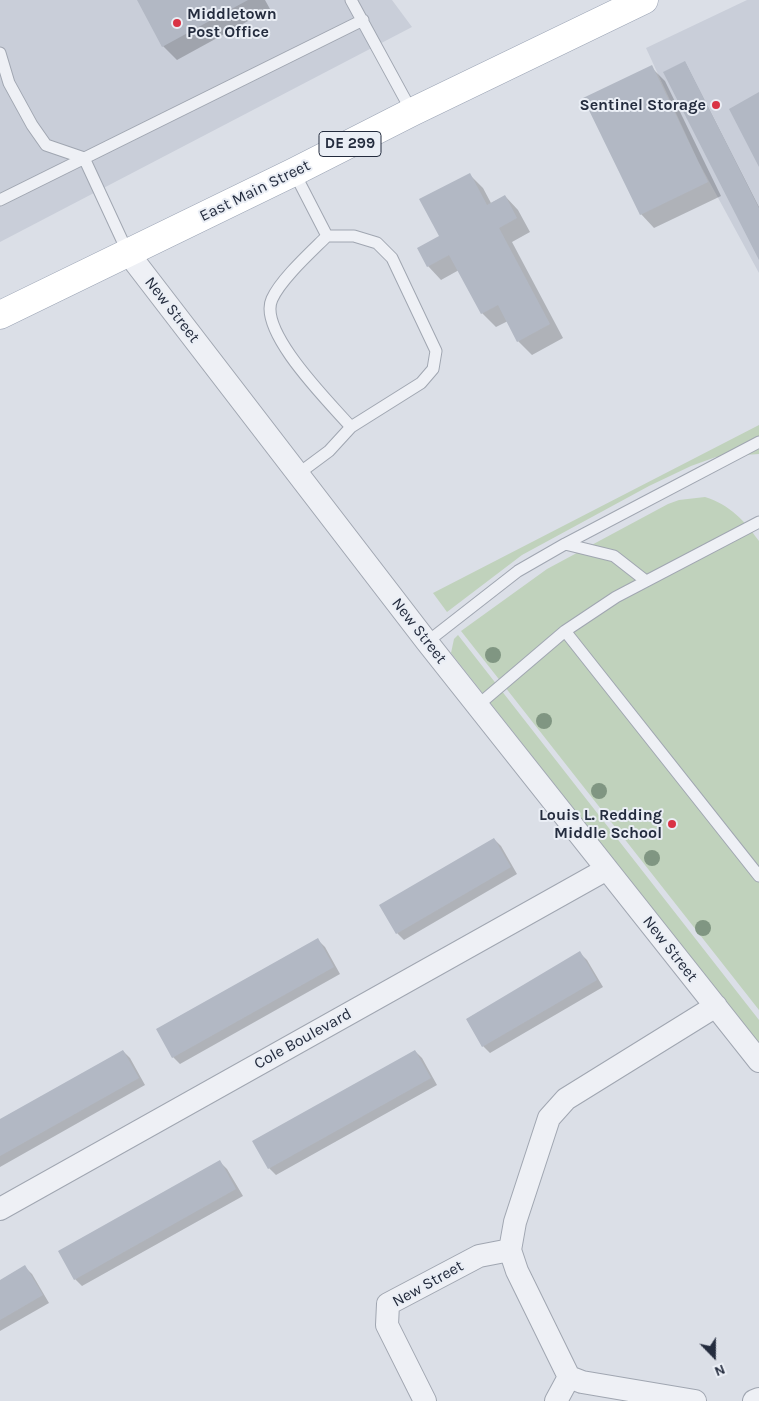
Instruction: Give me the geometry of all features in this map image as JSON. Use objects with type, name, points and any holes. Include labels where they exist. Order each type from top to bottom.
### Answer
[{"type":"main road","name":"East Main Street","points":[[0,315],[644,0]]},
{"type":"street","name":"New Street","points":[[128,253],[427,642],[759,1061]]},
{"type":"street","name":"Cole Boulevard","points":[[0,1209],[607,869]]},
{"type":"street","points":[[695,1401],[582,1382],[569,1377],[517,1271],[510,1250],[514,1222],[549,1118],[566,1099],[716,1006]]},
{"type":"street","name":"New Street","points":[[425,1401],[388,1324],[388,1304],[479,1256],[510,1250]]},
{"type":"street","points":[[556,1401],[569,1377]]},
{"type":"street","points":[[754,1401],[759,1399]]},
{"type":"lane","points":[[351,0],[412,112]]},
{"type":"lane","points":[[0,200],[363,20]]},
{"type":"lane","points":[[0,53],[9,83],[32,125],[46,145],[84,158],[128,253]]},
{"type":"lane","points":[[294,172],[327,236]]},
{"type":"lane","points":[[298,474],[329,451],[351,427],[421,383],[433,369],[436,351],[392,258],[378,242],[354,236],[327,236],[295,268],[271,300],[270,319],[281,344],[351,427]]},
{"type":"lane","points":[[427,642],[518,571],[565,544],[759,442]]},
{"type":"lane","points":[[477,706],[565,631],[616,597],[759,522]]},
{"type":"lane","points":[[565,544],[614,556],[646,581]]},
{"type":"lane","points":[[565,631],[759,876]]},
{"type":"shaded area","points":[[0,0],[392,0],[412,27],[0,242]]},
{"type":"shaded area","name":"Sentinel Storage","points":[[747,0],[759,0],[759,273],[698,161],[646,48]]},
{"type":"green space","points":[[759,425],[759,454],[716,457],[691,466],[649,486],[522,555],[447,612],[433,593]]},
{"type":"green space","name":"Louis L. Redding Middle School","points":[[705,497],[722,504],[736,514],[759,541],[759,1010],[461,631],[547,569],[668,504],[679,500]]},
{"type":"green space","points":[[458,635],[759,1020],[759,1044],[451,653],[454,639]]},
{"type":"building","name":"Middletown Post Office","points":[[137,0],[248,0],[162,47]]},
{"type":"building","points":[[685,61],[759,208],[759,260],[663,72]]},
{"type":"building","points":[[652,65],[708,182],[640,215],[583,98]]},
{"type":"building","points":[[759,92],[759,167],[729,109]]},
{"type":"building","points":[[470,173],[487,205],[505,195],[517,218],[499,228],[550,324],[517,342],[498,305],[481,314],[449,255],[427,267],[417,248],[439,236],[419,199]]},
{"type":"building","points":[[494,838],[511,867],[396,934],[379,905]]},
{"type":"building","points":[[318,938],[334,967],[172,1058],[156,1029]]},
{"type":"building","points":[[580,951],[597,980],[482,1047],[466,1019]]},
{"type":"building","points":[[123,1050],[139,1078],[0,1156],[0,1119]]},
{"type":"building","points":[[415,1050],[431,1078],[268,1169],[252,1141]]},
{"type":"building","points":[[220,1160],[236,1189],[74,1280],[58,1251]]},
{"type":"building","points":[[25,1265],[43,1295],[0,1320],[0,1280]]},
{"type":"place","name":"Middletown Post Office","points":[[177,23]]},
{"type":"place","name":"Sentinel Storage","points":[[716,105]]},
{"type":"place","name":"Louis L. Redding Middle School","points":[[672,824]]}]
